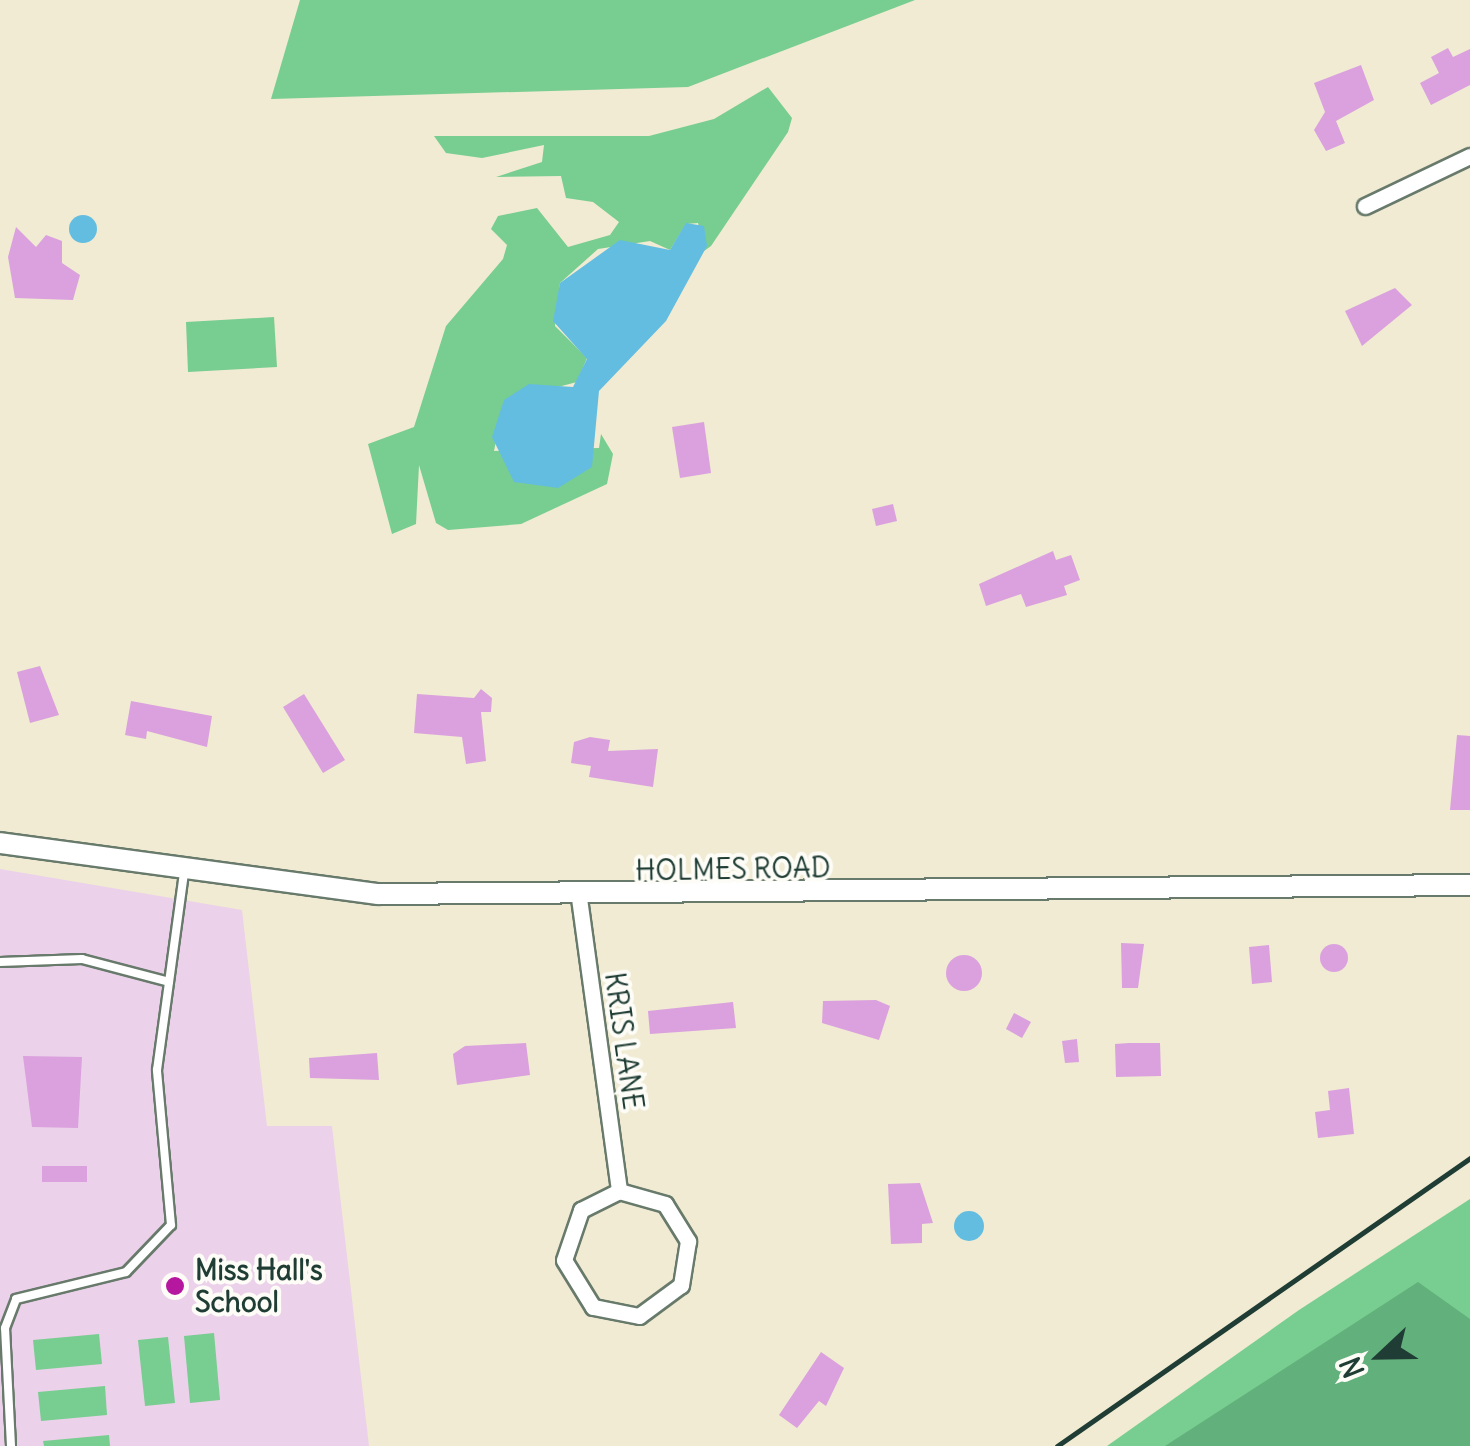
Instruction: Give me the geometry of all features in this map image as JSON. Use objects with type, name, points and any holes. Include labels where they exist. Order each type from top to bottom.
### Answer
[{"type":"street","points":[[1366,206],[1470,156]]},
{"type":"street","name":"HOLMES ROAD","points":[[0,842],[320,891],[579,898],[1470,885]]},
{"type":"street","name":"KRIS LANE","points":[[579,898],[620,1191]]},
{"type":"street","points":[[620,1191],[665,1204],[688,1241],[681,1285],[639,1316],[593,1308],[564,1260],[580,1210],[620,1191]]},
{"type":"lane","points":[[12,1446],[5,1328],[16,1300],[126,1272],[172,1225],[157,1070],[184,872]]},
{"type":"lane","points":[[0,962],[82,959],[169,982]]},
{"type":"shaded area","name":"Miss Hall's School","points":[[0,869],[242,910],[267,1126],[332,1126],[369,1446],[0,1446]]},
{"type":"green space","points":[[300,0],[915,0],[688,87],[271,99]]},
{"type":"green space","points":[[768,87],[792,118],[788,132],[711,246],[704,251],[698,223],[686,224],[670,250],[650,241],[598,249],[560,283],[555,326],[587,358],[577,382],[504,401],[494,451],[599,448],[601,434],[613,454],[607,484],[521,524],[448,530],[436,523],[419,465],[416,524],[392,534],[368,444],[414,427],[446,326],[503,259],[507,245],[491,229],[498,216],[537,208],[568,247],[610,235],[619,222],[593,202],[566,198],[561,176],[496,177],[542,162],[544,145],[482,158],[446,153],[434,136],[649,136],[714,119]]},
{"type":"green space","points":[[274,317],[277,367],[188,372],[186,322]]},
{"type":"green space","points":[[1470,1199],[1470,1446],[1107,1446],[1299,1310]]},
{"type":"green space","points":[[1418,1282],[1470,1319],[1470,1446],[1165,1446]]},
{"type":"green space","points":[[214,1333],[220,1400],[190,1403],[184,1336]]},
{"type":"green space","points":[[99,1334],[102,1364],[36,1370],[33,1340]]},
{"type":"green space","points":[[168,1337],[175,1403],[145,1406],[138,1340]]},
{"type":"green space","points":[[105,1386],[107,1415],[41,1421],[38,1392]]},
{"type":"green space","points":[[109,1435],[110,1446],[44,1446],[43,1441]]},
{"type":"water","points":[[83,215],[93,219],[97,229],[93,239],[83,243],[73,239],[69,229],[73,219]]},
{"type":"water","points":[[686,223],[704,226],[707,246],[666,321],[599,391],[592,467],[558,488],[514,482],[492,437],[504,400],[529,384],[573,387],[587,359],[553,321],[560,283],[620,240],[670,250]]},
{"type":"water","points":[[969,1211],[983,1220],[984,1226],[975,1240],[969,1241],[955,1232],[954,1226],[963,1212]]},
{"type":"building","points":[[1448,48],[1453,57],[1470,49],[1470,85],[1431,105],[1420,83],[1439,73],[1431,57]]},
{"type":"building","points":[[1361,65],[1374,100],[1336,121],[1345,143],[1326,151],[1314,130],[1325,112],[1314,83]]},
{"type":"building","points":[[16,227],[36,247],[46,235],[62,241],[62,263],[80,275],[73,300],[15,298],[8,257]]},
{"type":"building","points":[[1395,288],[1412,305],[1362,346],[1345,311]]},
{"type":"building","points":[[704,422],[711,473],[680,478],[672,427]]},
{"type":"building","points":[[893,504],[897,521],[876,526],[872,509]]},
{"type":"building","points":[[1053,551],[1056,560],[1071,555],[1080,580],[1064,586],[1067,595],[1026,607],[1021,594],[986,606],[979,584]]},
{"type":"building","points":[[40,666],[59,715],[30,723],[17,672]]},
{"type":"building","points":[[481,689],[492,698],[491,712],[481,712],[486,761],[466,764],[462,737],[414,733],[417,694],[474,698]]},
{"type":"building","points":[[304,694],[345,760],[323,773],[283,707]]},
{"type":"building","points":[[131,701],[212,716],[207,747],[147,731],[146,739],[125,735]]},
{"type":"building","points":[[1457,735],[1470,736],[1470,810],[1450,810]]},
{"type":"building","points":[[590,737],[610,740],[608,751],[658,749],[653,787],[589,777],[591,766],[571,763],[574,742]]},
{"type":"building","points":[[1121,943],[1144,944],[1138,988],[1122,988]]},
{"type":"building","points":[[1334,944],[1344,948],[1348,958],[1344,968],[1334,972],[1324,968],[1320,958],[1324,948]]},
{"type":"building","points":[[1269,945],[1272,982],[1252,984],[1249,947]]},
{"type":"building","points":[[964,955],[976,961],[982,973],[976,985],[964,991],[952,985],[946,973],[952,961]]},
{"type":"building","points":[[876,1000],[890,1006],[879,1040],[822,1023],[823,1001]]},
{"type":"building","points":[[733,1002],[736,1028],[650,1034],[648,1011]]},
{"type":"building","points":[[1014,1013],[1031,1022],[1022,1038],[1006,1029]]},
{"type":"building","points":[[1077,1039],[1079,1062],[1065,1063],[1062,1041]]},
{"type":"building","points":[[526,1043],[530,1075],[457,1085],[453,1054],[465,1046]]},
{"type":"building","points":[[1160,1043],[1161,1076],[1116,1077],[1115,1044]]},
{"type":"building","points":[[377,1053],[379,1080],[310,1078],[309,1058]]},
{"type":"building","points":[[23,1056],[82,1057],[78,1128],[32,1127]]},
{"type":"building","points":[[1349,1088],[1354,1134],[1318,1138],[1315,1112],[1330,1110],[1328,1091]]},
{"type":"building","points":[[42,1166],[87,1166],[87,1182],[42,1182]]},
{"type":"building","points":[[920,1183],[933,1223],[922,1224],[922,1243],[891,1244],[888,1184]]},
{"type":"building","points":[[821,1352],[844,1368],[826,1406],[819,1401],[797,1428],[779,1415]]},
{"type":"railway","points":[[1057,1446],[1470,1158]]},
{"type":"place","name":"Miss Hall's School","points":[[175,1286]]}]
